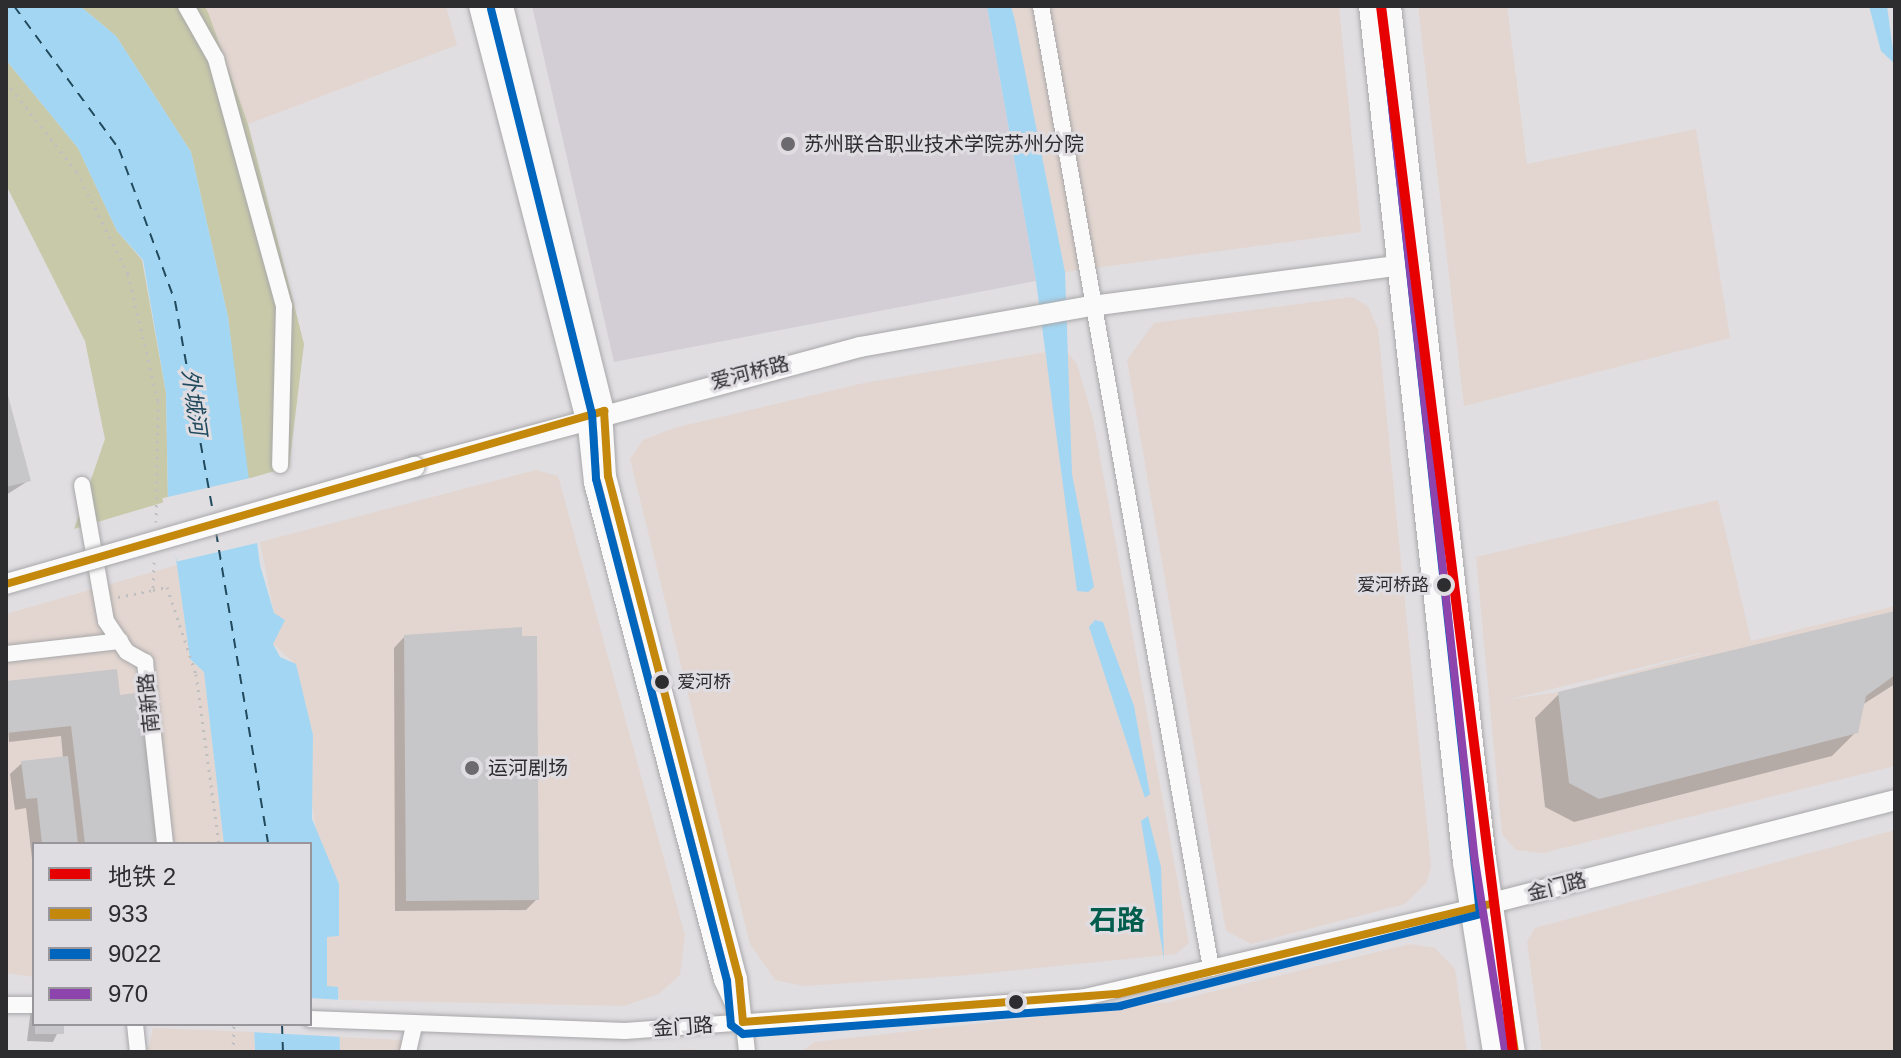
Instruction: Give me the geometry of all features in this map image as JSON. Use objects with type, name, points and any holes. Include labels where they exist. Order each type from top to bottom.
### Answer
[{"type":"main road","points":[[479,6],[594,414]]},
{"type":"main road","points":[[503,6],[594,414]]},
{"type":"main road","points":[[1369,6],[1470,908],[1493,1052]]},
{"type":"main road","points":[[1391,6],[1493,903],[1515,1052]]},
{"type":"main road","name":"爱河桥路","points":[[6,584],[594,414],[860,347],[1086,307],[1419,262]]},
{"type":"main road","name":"金门路","points":[[1470,908],[1895,800]]},
{"type":"street","points":[[186,6],[216,59],[284,306],[280,465]]},
{"type":"street","points":[[1041,6],[1086,307],[1211,968]]},
{"type":"street","points":[[594,414],[604,530],[722,980],[743,1022],[747,1052]]},
{"type":"street","name":"南新路","points":[[82,485],[103,601],[120,641],[145,662],[165,842]]},
{"type":"street","points":[[6,654],[120,641]]},
{"type":"street","name":"金门路","points":[[312,1019],[625,1031],[1103,995],[1470,908]]},
{"type":"street","points":[[6,1005],[32,1005]]},
{"type":"street","points":[[408,1052],[414,1025]]},
{"type":"street","points":[[135,1026],[138,1052]]},
{"type":"path","points":[[6,82],[77,172],[128,274],[158,401],[155,530]]},
{"type":"path","points":[[153,590],[155,545]]},
{"type":"path","points":[[103,601],[167,587],[196,674],[219,842]]},
{"type":"path","points":[[233,1052],[234,1026]]},
{"type":"shaded area","points":[[205,6],[446,6],[457,45],[248,124]]},
{"type":"shaded area","name":"苏州联合职业技术学院苏州分院","points":[[532,6],[987,6],[1036,281],[614,362]]},
{"type":"shaded area","points":[[1011,6],[1339,6],[1361,232],[1065,272]]},
{"type":"shaded area","points":[[1418,6],[1507,6],[1527,164],[1696,129],[1730,338],[1464,406]]},
{"type":"shaded area","points":[[1352,297],[1368,306],[1378,329],[1431,866],[1427,882],[1405,904],[1251,944],[1226,931],[1127,360],[1154,323]]},
{"type":"shaded area","points":[[1052,351],[1068,353],[1077,364],[1093,419],[1189,943],[1176,954],[970,975],[804,986],[775,980],[750,944],[630,459],[643,440],[674,428],[864,383]]},
{"type":"shaded area","points":[[536,470],[558,476],[685,935],[680,975],[659,994],[624,1006],[339,1000],[338,987],[327,987],[327,936],[339,936],[339,884],[318,845],[310,790],[313,735],[296,665],[273,644],[284,619],[274,614],[260,542]]},
{"type":"shaded area","points":[[1718,500],[1751,641],[1895,606],[1895,766],[1543,853],[1516,850],[1502,834],[1476,557]],"holes":[[[1700,653],[1700,654],[1558,692],[1506,700]]]},
{"type":"shaded area","points":[[177,565],[190,659],[204,672],[224,842],[32,842],[32,977],[6,973],[6,614]]},
{"type":"shaded area","points":[[1895,830],[1895,1052],[1542,1052],[1527,942],[1535,928]]},
{"type":"shaded area","points":[[1410,944],[1435,948],[1455,969],[1467,1052],[801,1052],[814,1042],[1170,1002]]},
{"type":"shaded area","points":[[153,1028],[254,1032],[255,1052],[148,1052]]},
{"type":"shaded area","points":[[339,1037],[403,1040],[402,1052],[340,1052]]},
{"type":"shaded area","points":[[677,1050],[706,1052],[416,1052]]},
{"type":"green space","points":[[80,6],[205,6],[248,124],[304,344],[289,467],[247,479],[228,317],[191,152],[116,36]]},
{"type":"green space","points":[[6,60],[78,148],[117,231],[142,260],[166,393],[168,501],[74,529],[105,439],[85,341],[6,185]]},
{"type":"water","name":"外城河","points":[[6,6],[80,6],[116,36],[191,152],[228,317],[260,565],[274,613],[285,620],[273,644],[280,657],[296,664],[313,735],[312,819],[339,884],[339,936],[327,937],[327,986],[338,987],[340,1052],[255,1052],[254,1026],[312,1026],[312,842],[224,842],[204,672],[190,659],[168,501],[166,393],[143,260],[117,231],[78,148],[6,60]]},
{"type":"water","points":[[987,6],[1011,6],[1065,272],[1072,474],[1094,587],[1088,592],[1077,591],[1036,281]]},
{"type":"water","points":[[1869,6],[1887,6],[1895,64],[1881,51]]},
{"type":"water","points":[[1095,620],[1103,622],[1134,706],[1150,794],[1145,798],[1089,627]]},
{"type":"water","points":[[1148,816],[1161,867],[1164,960],[1141,821]]},
{"type":"pier","points":[[250,478],[265,541],[177,562],[162,498]]},
{"type":"pier","points":[[312,998],[343,1000],[343,1037],[250,1032],[250,1026],[312,1026]]},
{"type":"building","points":[[6,388],[31,481],[6,487]]},
{"type":"building","points":[[1895,611],[1895,675],[1866,696],[1858,733],[1599,799],[1569,783],[1558,692]]},
{"type":"building","name":"运河剧场","points":[[522,627],[522,636],[537,636],[539,900],[406,901],[404,635]]},
{"type":"building","points":[[117,669],[120,695],[143,692],[161,842],[85,842],[71,726],[6,733],[6,681]]},
{"type":"building","points":[[68,756],[78,842],[42,842],[37,798],[26,799],[21,761]]},
{"type":"building","points":[[35,1026],[64,1026],[64,1034],[35,1034]]},
{"type":"ferry route","points":[[14,6],[119,149],[175,301],[213,513]]},
{"type":"ferry route","points":[[216,532],[268,842]]},
{"type":"ferry route","points":[[282,1026],[283,1052]]},
{"type":"metro line","name":"2","points":[[1381,6],[1513,1052]]},
{"type":"transit line","name":"9022","points":[[491,9],[592,413],[596,479],[727,981],[731,1025],[743,1034],[1120,1006],[1480,914],[1381,6]]},
{"type":"transit line","name":"970","points":[[1381,6],[1475,861],[1505,1050]]},
{"type":"transit line","name":"933","points":[[6,584],[604,411],[608,476],[739,979],[743,1022]]},
{"type":"transit line","name":"933","points":[[743,1022],[1118,994],[1493,903],[1515,1052]]},
{"type":"place","name":"苏州联合职业技术学院苏州分院","points":[[788,144]]},
{"type":"place","name":"爱河桥路","points":[[1444,585]]},
{"type":"place","name":"爱河桥","points":[[662,682]]},
{"type":"place","name":"运河剧场","points":[[472,768]]},
{"type":"district","name":"石路","points":[[1117,921]]}]
